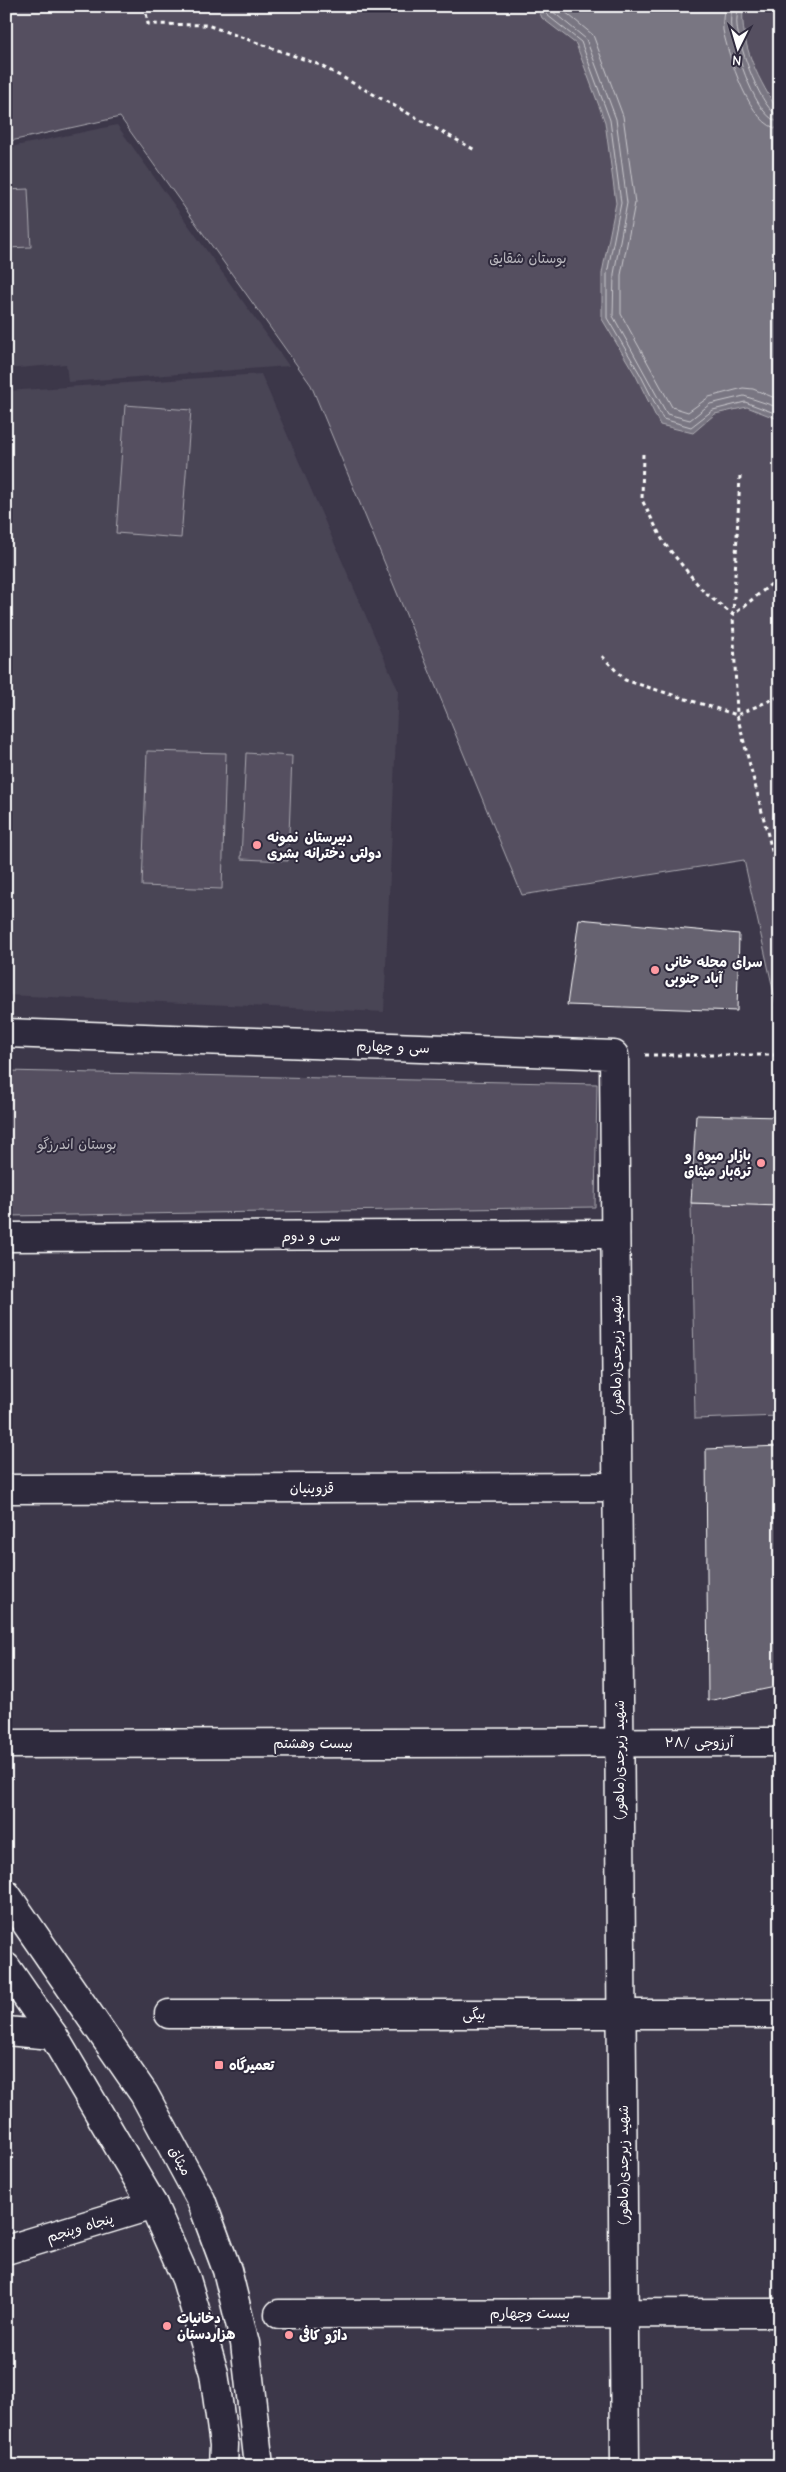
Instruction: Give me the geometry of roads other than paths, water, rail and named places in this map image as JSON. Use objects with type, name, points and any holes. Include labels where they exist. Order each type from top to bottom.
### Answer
[{"type":"street","name":"سی و چهارم","points":[[6,1033],[614,1055]]},
{"type":"street","name":"شهید زبرجدی(ماهور)","points":[[614,1055],[625,2466]]},
{"type":"street","name":"سی و دوم","points":[[6,1237],[616,1234]]},
{"type":"street","name":"قزوینیان","points":[[6,1489],[618,1487]]},
{"type":"street","name":"آرزوجی /۲۸","points":[[619,1742],[780,1742]]},
{"type":"street","name":"بیست وهشتم","points":[[6,1744],[619,1742]]},
{"type":"street","name":"میثاق","points":[[6,1894],[144,2094],[201,2200],[227,2270],[245,2343],[259,2466]]},
{"type":"street","points":[[6,1967],[54,2035],[153,2205],[186,2279],[214,2373],[224,2445],[223,2466]]},
{"type":"street","name":"بیگی","points":[[169,2014],[780,2014]]},
{"type":"street","points":[[6,2031],[54,2035]]},
{"type":"street","name":"پنجاه وپنجم","points":[[6,2250],[153,2205]]},
{"type":"street","name":"بیست وچهارم","points":[[279,2314],[780,2313]]},
{"type":"water","points":[[537,6],[743,6],[745,35],[752,63],[780,114],[780,420],[747,407],[715,414],[693,433],[660,425],[636,376],[602,319],[602,273],[616,203],[605,122],[576,44],[542,18]]},
{"type":"place","name":"دبیرستان نمونه دولتی دخترانه بشری","points":[[257,845]]},
{"type":"place","name":"سرای محله خانی آباد جنوبی","points":[[655,970]]},
{"type":"place","name":"بازار میوه و تره‌بار میثاق","points":[[761,1163]]},
{"type":"place","name":"تعمیرگاه","points":[[219,2065]]},
{"type":"place","name":"دخانیات هزاردستان","points":[[167,2326]]},
{"type":"place","name":"داژو کافی","points":[[289,2335]]},
{"type":"park label","name":"بوستان شقایق","points":[[528,258]]},
{"type":"park label","name":"بوستان اندرزگو","points":[[77,1144]]}]
